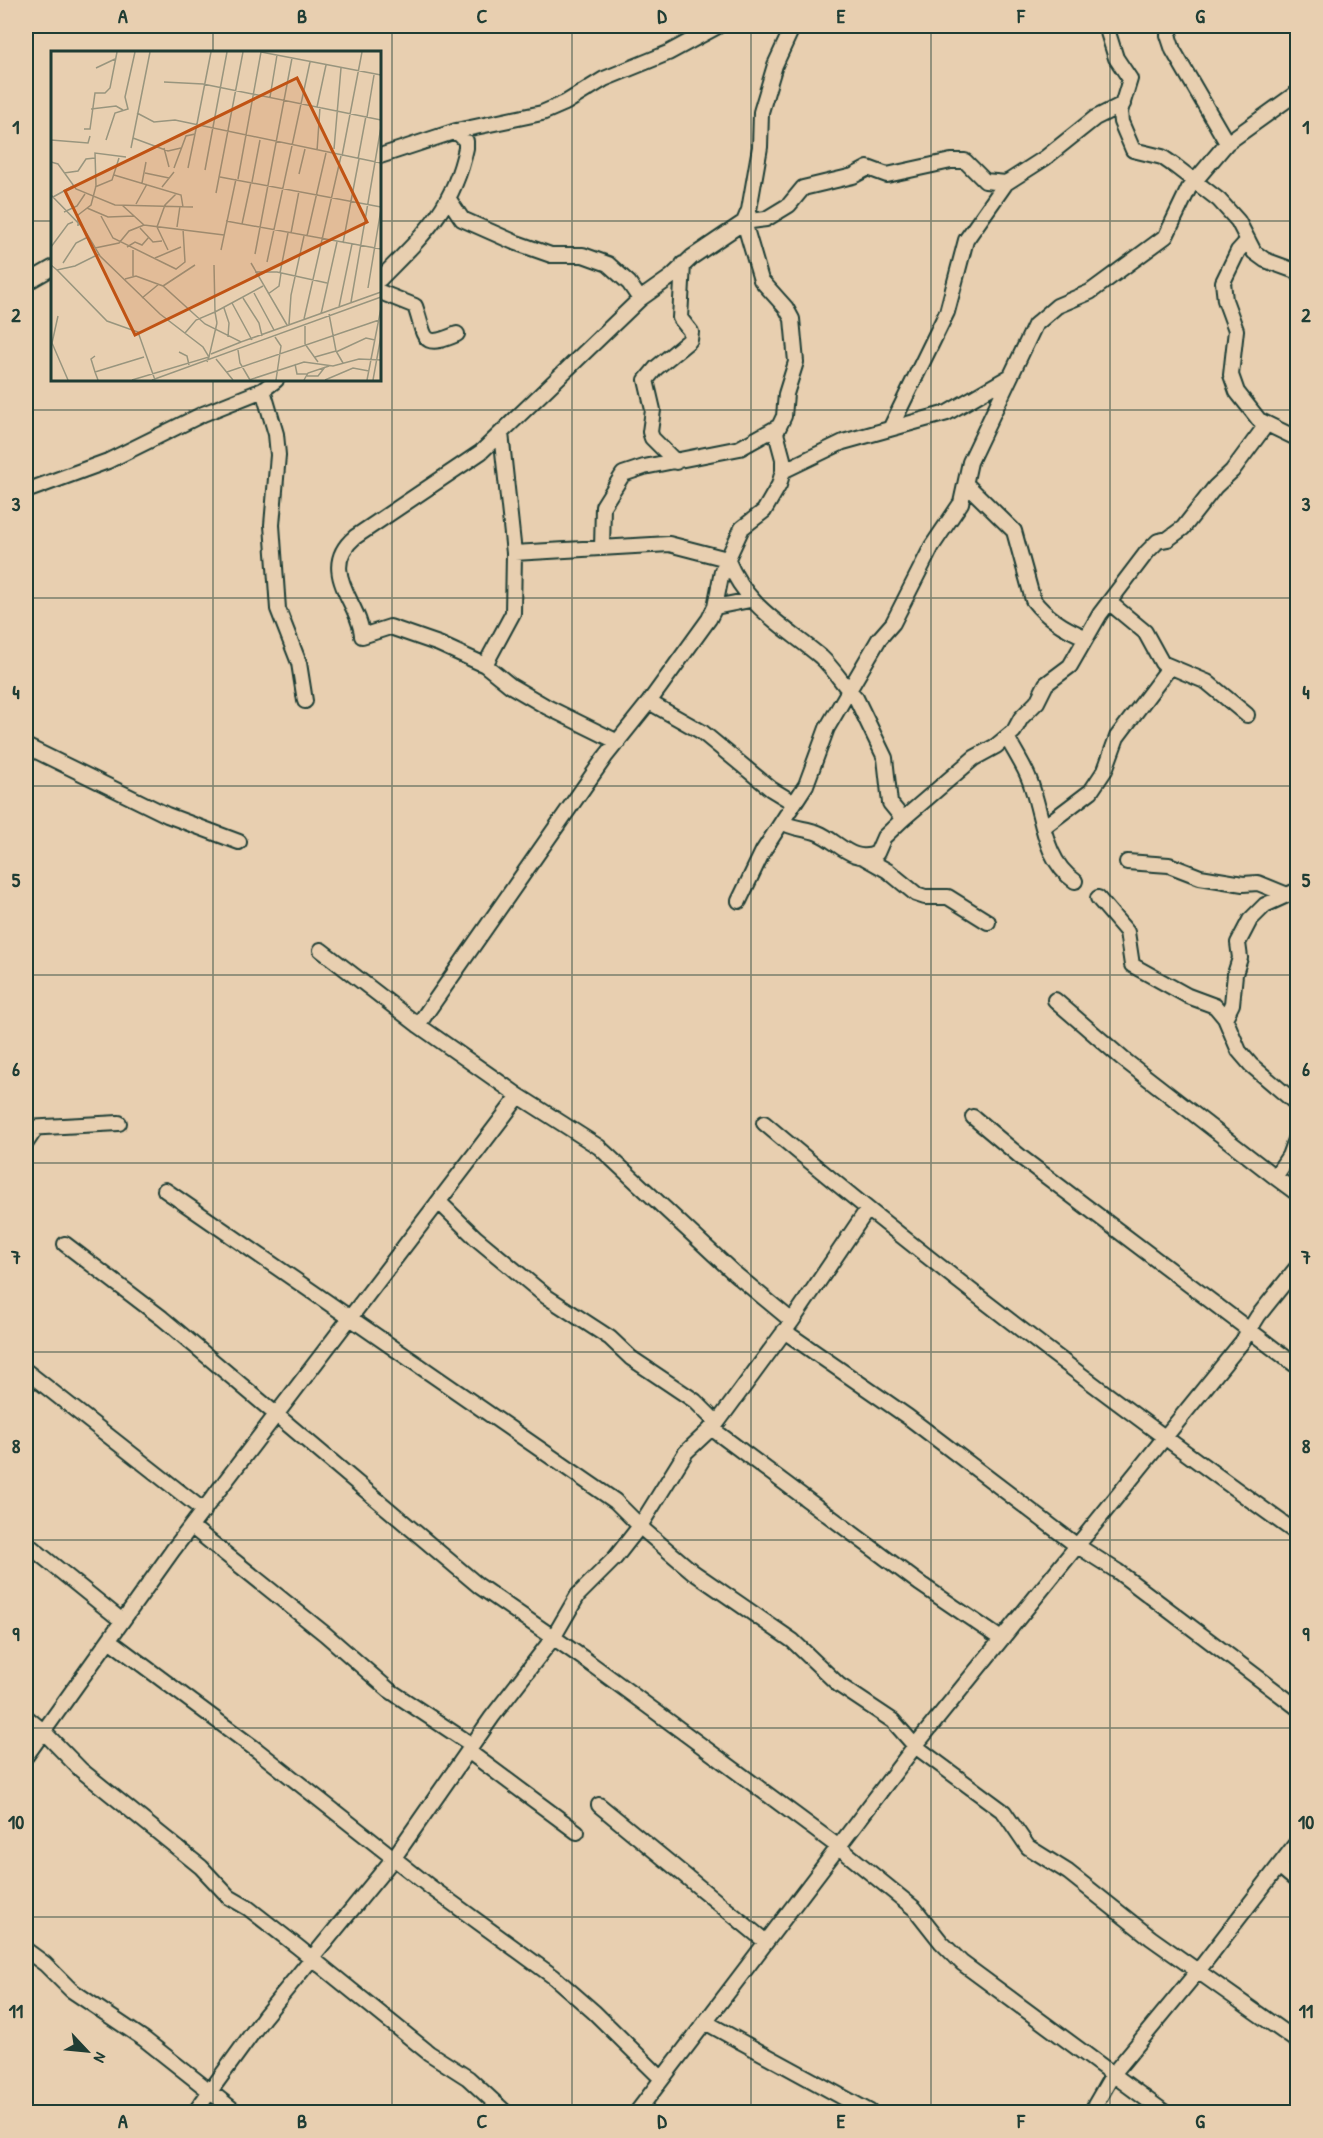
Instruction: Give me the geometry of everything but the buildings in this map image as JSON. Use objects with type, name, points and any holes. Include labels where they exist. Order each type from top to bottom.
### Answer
[{"type":"street","points":[[381,156],[461,136],[475,127],[554,109],[604,79],[668,53],[718,26]]},
{"type":"street","points":[[418,1025],[715,607],[720,577],[745,523],[756,517],[768,504],[783,471],[776,433],[784,416],[786,394],[796,362],[795,333],[786,308],[761,280],[744,222],[749,210],[760,147],[761,112],[775,65],[793,26]]},
{"type":"street","points":[[1106,26],[1116,58],[1130,79],[1123,104],[1121,123],[1133,150],[1162,157],[1196,181],[1219,200],[1238,221],[1254,252],[1265,260],[1298,272]]},
{"type":"street","points":[[1173,26],[1168,35],[1173,50],[1227,142]]},
{"type":"street","points":[[739,900],[759,858],[812,772],[827,728],[879,639],[893,622],[932,546],[961,503],[967,485],[970,462],[1035,325],[1057,306],[1090,292],[1166,236],[1184,197],[1227,142],[1298,92]]},
{"type":"street","points":[[891,429],[947,312],[966,240],[1006,183],[1045,158],[1095,118],[1123,104]]},
{"type":"street","points":[[381,278],[422,238],[448,198],[465,156],[461,136]]},
{"type":"street","points":[[618,742],[547,707],[511,686],[485,665],[397,628],[385,628],[362,636],[358,618],[345,593],[340,567],[342,554],[355,537],[454,471],[501,433],[640,299],[671,277],[683,264],[744,222],[766,219],[789,205],[803,189],[853,176],[868,168],[887,175],[951,161],[965,161],[985,181],[1006,183]]},
{"type":"street","points":[[448,198],[462,219],[514,242],[552,255],[583,255],[608,264],[629,282],[640,299]]},
{"type":"street","points":[[1248,240],[1238,251],[1223,282],[1225,300],[1236,330],[1231,375],[1237,392],[1266,425],[1298,439]]},
{"type":"street","points":[[676,462],[652,438],[650,432],[653,410],[646,380],[656,368],[687,344],[691,336],[680,318],[683,264]]},
{"type":"street","points":[[26,283],[51,269]]},
{"type":"street","points":[[381,292],[413,305],[424,334],[430,341],[438,342],[457,334]]},
{"type":"street","points":[[783,471],[843,442],[947,413],[1009,377]]},
{"type":"street","points":[[26,491],[108,461],[203,414],[263,390],[275,381]]},
{"type":"street","points":[[263,390],[276,434],[278,454],[272,525],[278,609],[299,663],[305,701]]},
{"type":"street","points":[[863,857],[877,853],[884,837],[903,819],[974,758],[1007,737],[1037,702],[1046,684],[1070,666],[1085,637],[1147,552],[1158,541],[1168,538],[1183,528],[1215,487],[1232,471],[1266,425]]},
{"type":"street","points":[[602,548],[603,506],[619,478],[628,471],[740,448],[778,427]]},
{"type":"street","points":[[485,665],[513,613],[514,553],[501,433]]},
{"type":"street","points":[[967,485],[1014,531],[1033,600],[1040,609],[1066,629],[1085,637]]},
{"type":"street","points":[[514,553],[669,544],[727,559]]},
{"type":"street","points":[[727,559],[734,577],[750,600],[820,657],[841,678],[849,693],[856,698],[885,758],[888,796],[893,809],[903,819]]},
{"type":"street","points":[[715,607],[750,600]]},
{"type":"street","points":[[1110,603],[1145,632],[1162,663],[1169,668],[1207,682],[1246,715]]},
{"type":"street","points":[[1045,825],[1091,791],[1105,770],[1117,737],[1169,668]]},
{"type":"street","points":[[649,702],[702,732],[771,789],[794,803]]},
{"type":"street","points":[[1007,737],[1028,774],[1045,825],[1047,839],[1056,861],[1065,874],[1075,881]]},
{"type":"street","points":[[26,747],[166,815],[239,842]]},
{"type":"street","points":[[782,822],[794,828],[818,833],[839,847],[863,857],[888,871],[916,894],[925,897],[948,897],[988,922]]},
{"type":"street","points":[[1127,862],[1169,865],[1200,877],[1243,884],[1258,883],[1291,892]]},
{"type":"street","points":[[1225,1018],[1232,1004],[1235,974],[1240,958],[1238,943],[1243,932],[1258,911],[1291,892]]},
{"type":"street","points":[[1098,898],[1127,932],[1132,964],[1188,996],[1209,1002],[1225,1018],[1239,1051],[1251,1065],[1298,1105]]},
{"type":"street","points":[[321,951],[418,1025],[519,1096],[599,1147],[788,1326],[1076,1545],[1117,1570],[1298,1708]]},
{"type":"street","points":[[1055,1000],[1123,1059],[1298,1194]]},
{"type":"street","points":[[26,1756],[121,1620],[519,1096]]},
{"type":"street","points":[[974,1117],[1022,1158],[1298,1367]]},
{"type":"street","points":[[26,1143],[31,1128],[119,1123]]},
{"type":"street","points":[[764,1123],[867,1210],[1163,1437],[1298,1534]]},
{"type":"street","points":[[1275,1177],[1289,1156],[1298,1131]]},
{"type":"street","points":[[165,1190],[352,1317],[615,1501],[639,1526],[693,1572],[793,1641],[839,1685],[893,1721],[915,1746],[1004,1812],[1028,1847],[1068,1872],[1198,1971],[1298,2042]]},
{"type":"street","points":[[439,1202],[476,1238],[547,1297],[610,1338],[631,1358],[695,1401],[714,1425],[919,1582],[1001,1639]]},
{"type":"street","points":[[195,2112],[311,1957],[393,1859],[470,1748],[553,1638],[578,1595],[615,1558],[639,1526],[686,1452],[714,1425],[788,1326],[867,1210]]},
{"type":"street","points":[[65,1245],[162,1317],[479,1586],[840,1848],[915,1909],[941,1942],[962,1963],[1164,2112]]},
{"type":"street","points":[[637,2112],[766,1941],[840,1848],[915,1746],[1250,1330],[1298,1266]]},
{"type":"street","points":[[26,1371],[204,1511]]},
{"type":"street","points":[[192,1527],[325,1634],[389,1690],[470,1748],[577,1832]]},
{"type":"street","points":[[26,1543],[121,1620]]},
{"type":"street","points":[[109,1640],[258,1751],[393,1859],[562,1983],[661,2078]]},
{"type":"street","points":[[26,1717],[81,1770],[201,1867],[229,1897],[248,1908],[311,1957],[429,2054],[483,2090],[505,2112]]},
{"type":"street","points":[[599,1805],[766,1941]]},
{"type":"street","points":[[1090,2112],[1113,2074],[1198,1971],[1298,1841]]},
{"type":"street","points":[[1279,1866],[1298,1882]]},
{"type":"street","points":[[26,1950],[45,1964],[71,1990],[144,2039],[236,2112]]},
{"type":"street","points":[[705,2022],[870,2112]]}]
